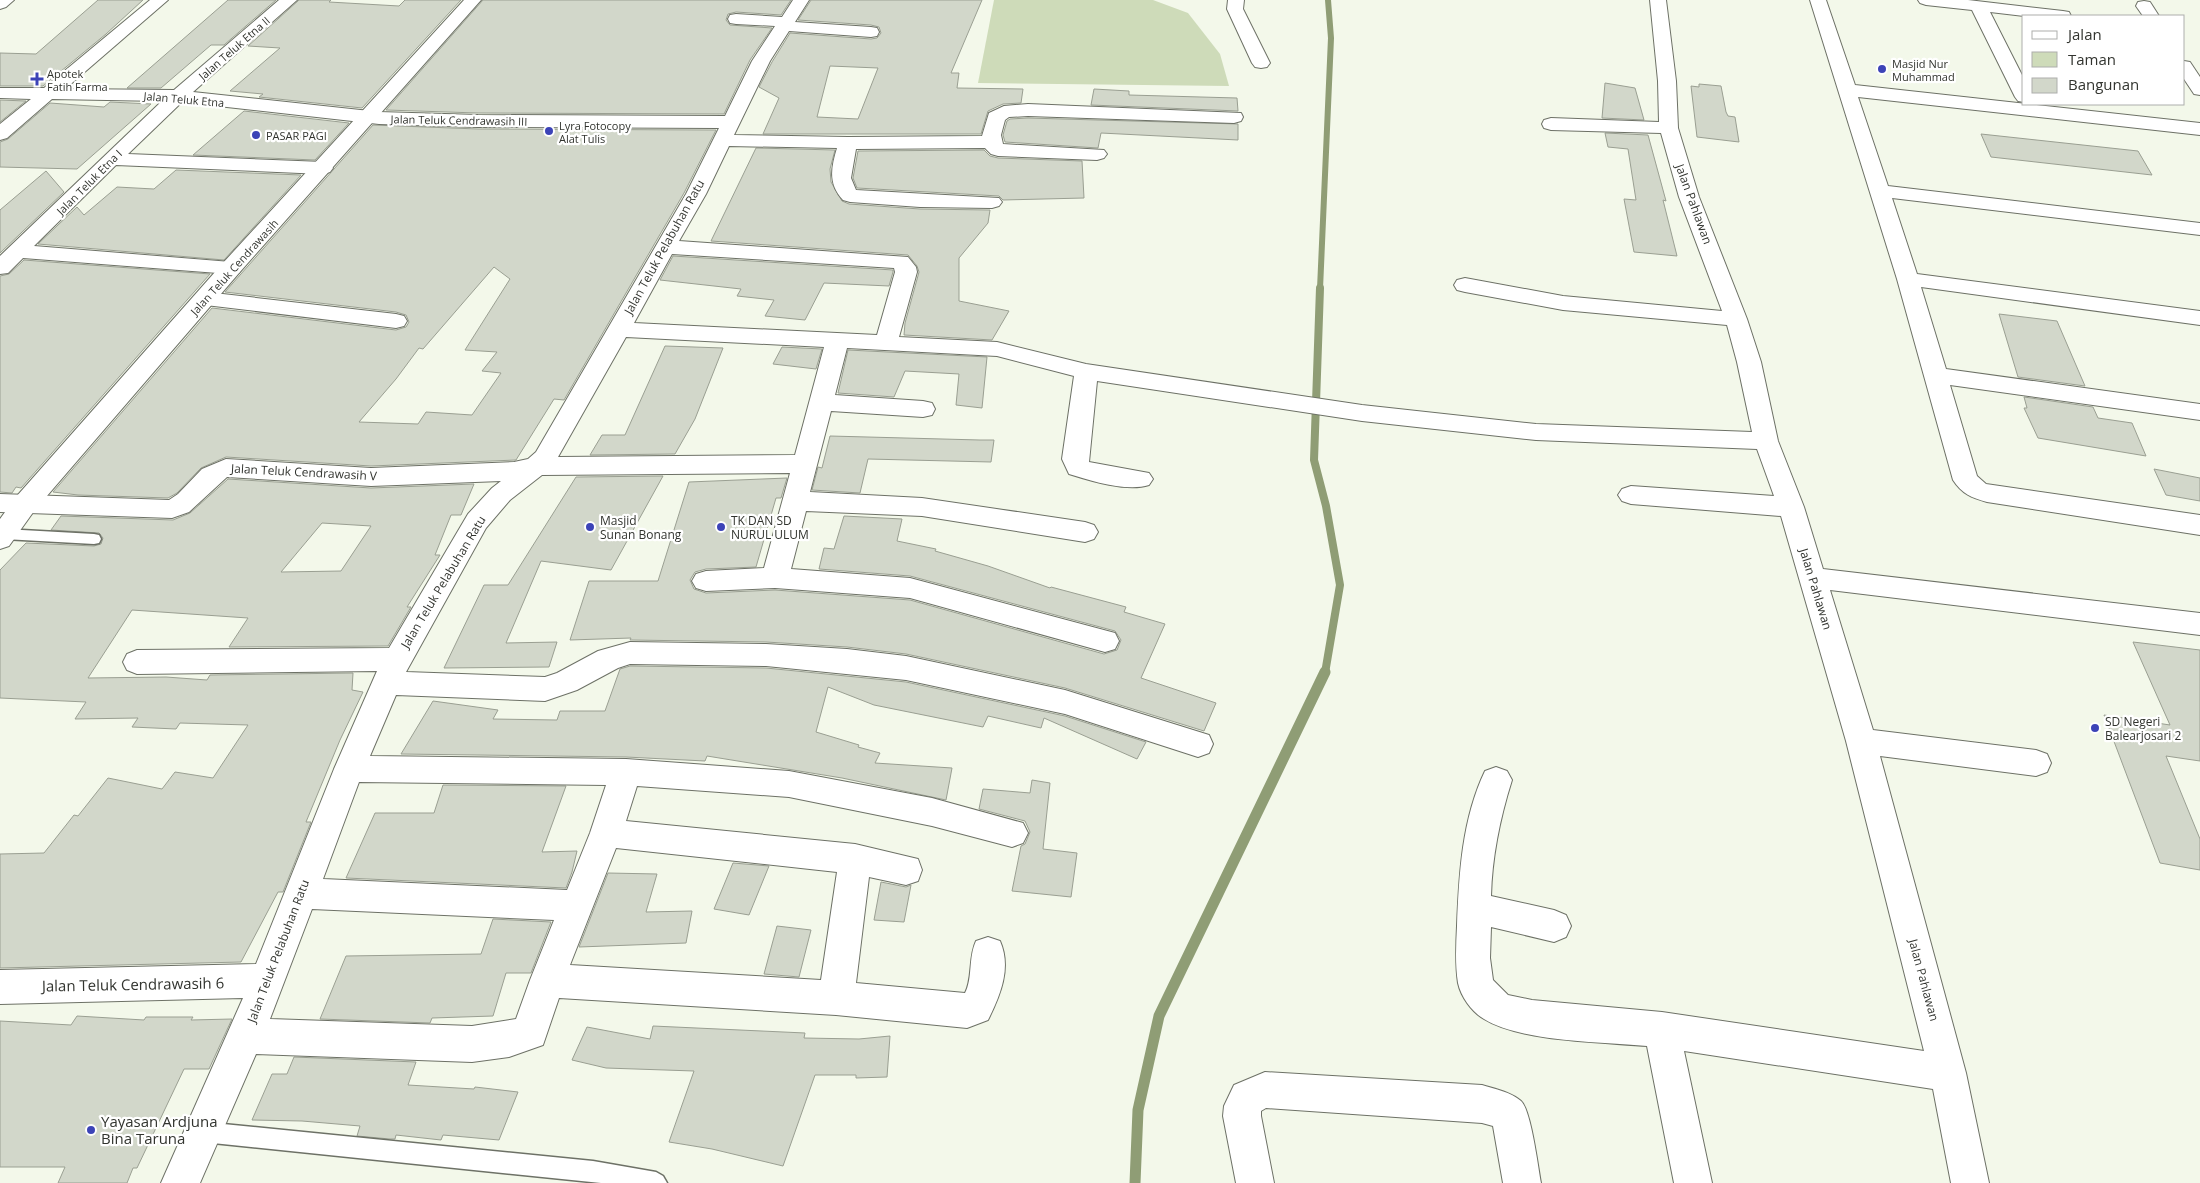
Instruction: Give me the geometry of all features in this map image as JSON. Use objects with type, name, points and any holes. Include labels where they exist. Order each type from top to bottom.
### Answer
[{"type":"main road","points":[[0,4],[6,0]]},
{"type":"main road","points":[[0,134],[160,0]]},
{"type":"main road","name":"Jalan Teluk Etna II","points":[[178,96],[289,0]]},
{"type":"main road","name":"Jalan Teluk Cendrawasih","points":[[2,537],[25,504],[232,268],[473,0]]},
{"type":"main road","name":"Jalan Teluk Pelabuhan Ratu","points":[[180,1183],[246,1036],[265,981],[349,769],[391,671],[477,521],[501,494],[538,466],[545,458],[696,194],[761,61],[801,0]]},
{"type":"main road","points":[[1236,0],[1235,9],[1261,63]]},
{"type":"main road","name":"Jalan Pahlawan","points":[[1658,0],[1667,81],[1669,128],[1690,197],[1736,319],[1749,362],[1766,441],[1791,507],[1861,741],[1948,1073],[1970,1183]]},
{"type":"main road","points":[[1818,0],[1908,280],[1964,476],[1968,484],[1977,490],[2200,525]]},
{"type":"main road","points":[[1926,0],[2054,15]]},
{"type":"main road","points":[[1978,6],[2022,94]]},
{"type":"main road","points":[[736,19],[871,32]]},
{"type":"main road","points":[[2185,68],[2200,90]]},
{"type":"main road","name":"Jalan Teluk Etna","points":[[0,93],[178,96],[368,118]]},
{"type":"main road","name":"Jalan Teluk Etna I","points":[[0,268],[178,96]]},
{"type":"main road","points":[[1849,96],[2022,104]]},
{"type":"main road","points":[[1849,96],[2200,144]]},
{"type":"main road","points":[[2034,105],[2200,129]]},
{"type":"main road","points":[[1097,154],[1000,151],[994,148],[991,142],[996,116],[1004,112],[1056,111],[1234,117]]},
{"type":"main road","name":"Jalan Teluk Cendrawasih III","points":[[368,118],[725,132],[848,143],[991,142]]},
{"type":"main road","points":[[1551,124],[1669,128]]},
{"type":"main road","points":[[848,143],[842,168],[842,182],[845,191],[850,196],[920,201],[992,202]]},
{"type":"main road","points":[[111,159],[323,168]]},
{"type":"main road","points":[[1880,191],[2200,229]]},
{"type":"main road","points":[[666,247],[900,262],[905,267],[906,272],[886,342]]},
{"type":"main road","points":[[19,251],[232,268]]},
{"type":"main road","points":[[1908,280],[2200,318]]},
{"type":"main road","points":[[1465,285],[1563,303],[1736,319]]},
{"type":"main road","points":[[205,299],[396,321]]},
{"type":"main road","points":[[618,329],[997,349],[1086,372],[1362,413],[1536,432],[1766,441]]},
{"type":"main road","points":[[775,578],[837,341]]},
{"type":"main road","points":[[1086,372],[1075,460],[1078,468],[1094,473],[1140,479]]},
{"type":"main road","points":[[1936,375],[2200,412]]},
{"type":"main road","points":[[820,402],[923,409]]},
{"type":"main road","name":"Jalan Teluk Cendrawasih V","points":[[0,503],[172,509],[184,504],[214,472],[226,468],[371,477],[489,473],[514,471],[538,466],[804,464]]},
{"type":"main road","points":[[1631,495],[1791,507]]},
{"type":"main road","points":[[794,501],[922,507],[1085,532]]},
{"type":"main road","points":[[706,582],[775,578],[910,588],[1106,641]]},
{"type":"main road","points":[[1813,578],[2200,624]]},
{"type":"main road","points":[[137,662],[391,671],[545,689],[568,682],[614,658],[630,653],[766,655],[847,660],[906,668],[1065,702],[1198,744]]},
{"type":"main road","points":[[1861,741],[2036,763]]},
{"type":"main road","points":[[349,769],[626,772],[789,784],[932,812],[1012,832]]},
{"type":"main road","points":[[246,1036],[472,1044],[503,1041],[517,1038],[530,1032],[547,980],[606,833],[626,772]]},
{"type":"main road","points":[[1496,780],[1487,810],[1475,870],[1474,975],[1476,984],[1489,1002],[1508,1012],[1532,1018],[1662,1030],[1948,1073]]},
{"type":"main road","points":[[606,833],[855,859],[906,870]]},
{"type":"main road","points":[[836,998],[855,859]]},
{"type":"main road","points":[[300,893],[577,906]]},
{"type":"main road","points":[[1474,908],[1554,926]]},
{"type":"main road","points":[[547,980],[836,998],[971,1010],[976,1008],[986,990],[988,953]]},
{"type":"main road","name":"Jalan Teluk Cendrawasih 6","points":[[0,987],[265,981]]},
{"type":"main road","points":[[1662,1030],[1693,1183]]},
{"type":"main road","points":[[1256,1183],[1242,1111],[1248,1098],[1265,1090],[1448,1101],[1491,1106],[1510,1116],[1522,1183]]},
{"type":"lane","points":[[2,537],[94,539]]},
{"type":"lane","points":[[203,1132],[593,1171],[656,1183]]},
{"type":"green space","points":[[994,0],[1153,0],[1188,13],[1220,54],[1229,86],[978,83]]},
{"type":"building","points":[[98,0],[143,0],[106,34],[43,86],[0,86],[0,53],[36,54]]},
{"type":"building","points":[[228,0],[276,0],[224,45],[211,45],[161,88],[127,88]]},
{"type":"building","points":[[299,0],[331,0],[329,2],[399,6],[405,0],[461,0],[362,108],[259,97],[263,94],[230,91],[280,48],[248,46]]},
{"type":"building","points":[[483,0],[791,0],[781,15],[736,12],[728,14],[726,20],[730,25],[772,28],[750,60],[724,114],[478,113],[386,110]]},
{"type":"building","points":[[811,0],[982,0],[951,73],[959,73],[957,88],[1023,89],[1021,103],[1003,104],[988,111],[981,134],[763,134],[779,98],[759,87],[790,33],[871,39],[877,38],[881,33],[879,27],[871,25],[798,20]],"holes":[[[830,66],[878,68],[858,119],[817,117]]]},
{"type":"building","points":[[1605,83],[1635,88],[1644,120],[1602,118]]},
{"type":"building","points":[[1699,84],[1721,86],[1726,112],[1728,116],[1735,117],[1739,142],[1697,137],[1691,86],[1699,87]]},
{"type":"building","points":[[1094,89],[1129,91],[1129,95],[1237,98],[1238,111],[1091,105]]},
{"type":"building","points":[[0,100],[26,101],[0,122]]},
{"type":"building","points":[[110,102],[151,104],[77,169],[0,167],[0,142],[8,139],[50,103],[104,107]]},
{"type":"building","name":"PASAR PAGI","points":[[244,111],[349,123],[315,160],[193,155]]},
{"type":"building","points":[[1010,119],[1238,124],[1238,140],[1101,133],[1098,148],[1005,142],[1003,135],[1007,121]]},
{"type":"building","points":[[373,125],[478,129],[716,130],[684,193],[564,400],[554,399],[516,460],[371,466],[226,457],[201,468],[177,493],[168,498],[78,495],[53,492],[212,308],[396,330],[406,327],[409,322],[406,315],[396,312],[225,292]],"holes":[[[494,267],[510,279],[465,350],[497,352],[482,371],[501,373],[472,415],[426,412],[418,424],[359,422],[396,379],[419,348],[423,349]]]},
{"type":"building","points":[[1605,133],[1648,135],[1666,201],[1663,200],[1677,256],[1634,252],[1624,199],[1636,200],[1628,149],[1608,147]]},
{"type":"building","points":[[1981,134],[2138,151],[2152,175],[1991,157]]},
{"type":"building","points":[[756,148],[835,150],[830,169],[831,182],[842,201],[849,204],[920,209],[990,210],[988,223],[959,258],[959,301],[1009,311],[992,340],[904,335],[905,323],[919,272],[917,266],[908,255],[711,241]]},
{"type":"building","points":[[984,150],[990,156],[998,158],[1082,161],[1084,198],[1003,200],[999,196],[857,188],[853,178],[858,151]]},
{"type":"building","points":[[176,170],[301,175],[224,260],[38,244],[77,207],[84,215],[117,187],[154,189]]},
{"type":"building","points":[[46,171],[64,192],[0,253],[0,210]]},
{"type":"building","points":[[673,256],[893,270],[893,272],[889,286],[824,283],[805,320],[765,316],[774,300],[737,296],[741,289],[660,280]]},
{"type":"building","points":[[24,260],[210,274],[21,488],[16,487],[12,493],[0,492],[0,276],[9,274]]},
{"type":"building","points":[[1999,314],[2057,321],[2085,386],[2018,377]]},
{"type":"building","points":[[665,346],[723,348],[695,419],[675,454],[590,455],[602,435],[625,435]]},
{"type":"building","points":[[782,347],[822,349],[816,369],[773,364]]},
{"type":"building","points":[[848,350],[987,357],[982,408],[956,405],[959,374],[905,371],[894,397],[838,393]]},
{"type":"building","points":[[2024,397],[2093,407],[2098,418],[2132,423],[2146,456],[2038,438],[2024,408],[2027,408]]},
{"type":"building","points":[[830,436],[994,440],[991,462],[868,459],[860,493],[812,490],[818,467],[822,468]]},
{"type":"building","points":[[2154,469],[2200,478],[2200,501],[2166,495]]},
{"type":"building","points":[[663,476],[611,570],[541,561],[506,643],[557,642],[549,667],[444,668],[484,585],[508,585],[576,477]]},
{"type":"building","points":[[787,478],[781,498],[776,498],[756,567],[706,569],[695,572],[690,580],[694,589],[706,593],[775,590],[910,600],[1104,654],[1117,650],[1121,640],[1115,631],[910,576],[819,569],[824,548],[834,549],[844,516],[902,519],[897,541],[936,549],[935,551],[988,566],[1050,588],[1126,607],[1124,612],[1165,624],[1141,678],[1216,703],[1204,731],[1065,688],[906,654],[847,647],[766,642],[630,640],[631,638],[570,640],[589,581],[658,581],[689,482]]},
{"type":"building","points":[[228,479],[371,488],[474,484],[461,515],[451,515],[435,555],[440,555],[407,607],[411,607],[388,646],[229,647],[248,618],[132,610],[88,678],[166,677],[207,680],[210,675],[353,673],[352,690],[363,692],[340,740],[306,822],[311,822],[283,892],[278,892],[241,962],[0,968],[0,854],[44,853],[74,815],[78,816],[108,778],[162,789],[175,772],[213,778],[248,725],[180,723],[176,729],[132,727],[138,718],[75,719],[86,702],[0,698],[0,570],[26,543],[94,546],[101,544],[103,538],[99,533],[51,530],[61,516],[173,520],[190,513]],"holes":[[[322,523],[371,526],[341,571],[281,572]]]},
{"type":"building","points":[[2133,642],[2200,650],[2200,761],[2166,756],[2200,839],[2200,870],[2160,863],[2104,715],[2170,725]]},
{"type":"building","points":[[630,666],[766,668],[906,682],[1065,716],[1146,742],[1137,759],[1044,718],[1041,728],[988,716],[983,727],[874,705],[828,687],[816,732],[880,753],[875,763],[952,768],[946,800],[842,778],[707,756],[705,761],[626,757],[401,754],[433,701],[498,710],[493,719],[557,720],[560,711],[605,711],[620,669]]},
{"type":"building","points":[[1032,780],[1050,783],[1043,849],[1077,853],[1071,897],[1012,891],[1021,846],[1025,844],[1030,832],[1025,821],[979,809],[983,789],[1030,793]]},
{"type":"building","points":[[443,785],[566,786],[542,852],[577,851],[566,888],[346,878],[375,813],[434,813]]},
{"type":"building","points":[[733,863],[769,866],[749,915],[714,909]]},
{"type":"building","points":[[608,873],[657,874],[646,912],[692,911],[686,943],[579,947]]},
{"type":"building","points":[[881,882],[906,887],[911,885],[904,922],[874,920]]},
{"type":"building","points":[[493,919],[551,922],[531,973],[506,973],[493,1016],[432,1018],[430,1023],[320,1019],[346,956],[481,954]]},
{"type":"building","points":[[777,926],[811,930],[799,977],[764,974]]},
{"type":"building","points":[[77,1016],[144,1020],[146,1017],[193,1017],[191,1020],[232,1019],[209,1069],[184,1069],[137,1168],[133,1168],[127,1183],[58,1183],[65,1167],[0,1167],[0,1021],[71,1025]]},
{"type":"building","points":[[653,1026],[805,1033],[804,1038],[859,1039],[890,1036],[887,1077],[856,1078],[856,1075],[815,1075],[783,1166],[712,1149],[669,1142],[694,1071],[606,1068],[572,1060],[587,1027],[650,1039]]},
{"type":"building","points":[[294,1057],[416,1062],[408,1085],[474,1089],[475,1087],[518,1092],[499,1140],[443,1135],[441,1140],[396,1135],[395,1139],[390,1139],[357,1136],[360,1126],[302,1121],[252,1120],[272,1074],[287,1074]]},
{"type":"waterway","points":[[1320,289],[1331,38],[1328,0]]},
{"type":"waterway","points":[[1320,288],[1314,460],[1326,506],[1340,585],[1325,673]]},
{"type":"waterway","points":[[1135,1183],[1138,1110],[1159,1016],[1325,672]]},
{"type":"place","name":"Masjid Nur Muhammad","points":[[1882,69]]},
{"type":"place","name":"Apotek Fatih Farma","points":[[37,79]]},
{"type":"place","name":"Lyra Fotocopy Alat Tulis","points":[[549,131]]},
{"type":"place","name":"PASAR PAGI","points":[[256,135]]},
{"type":"place","name":"Masjid Sunan Bonang","points":[[590,527]]},
{"type":"place","name":"TK DAN SD NURUL ULUM","points":[[721,527]]},
{"type":"place","name":"SD Negeri Balearjosari 2","points":[[2095,728]]},
{"type":"place","name":"Yayasan Ardjuna Bina Taruna","points":[[91,1130]]}]
